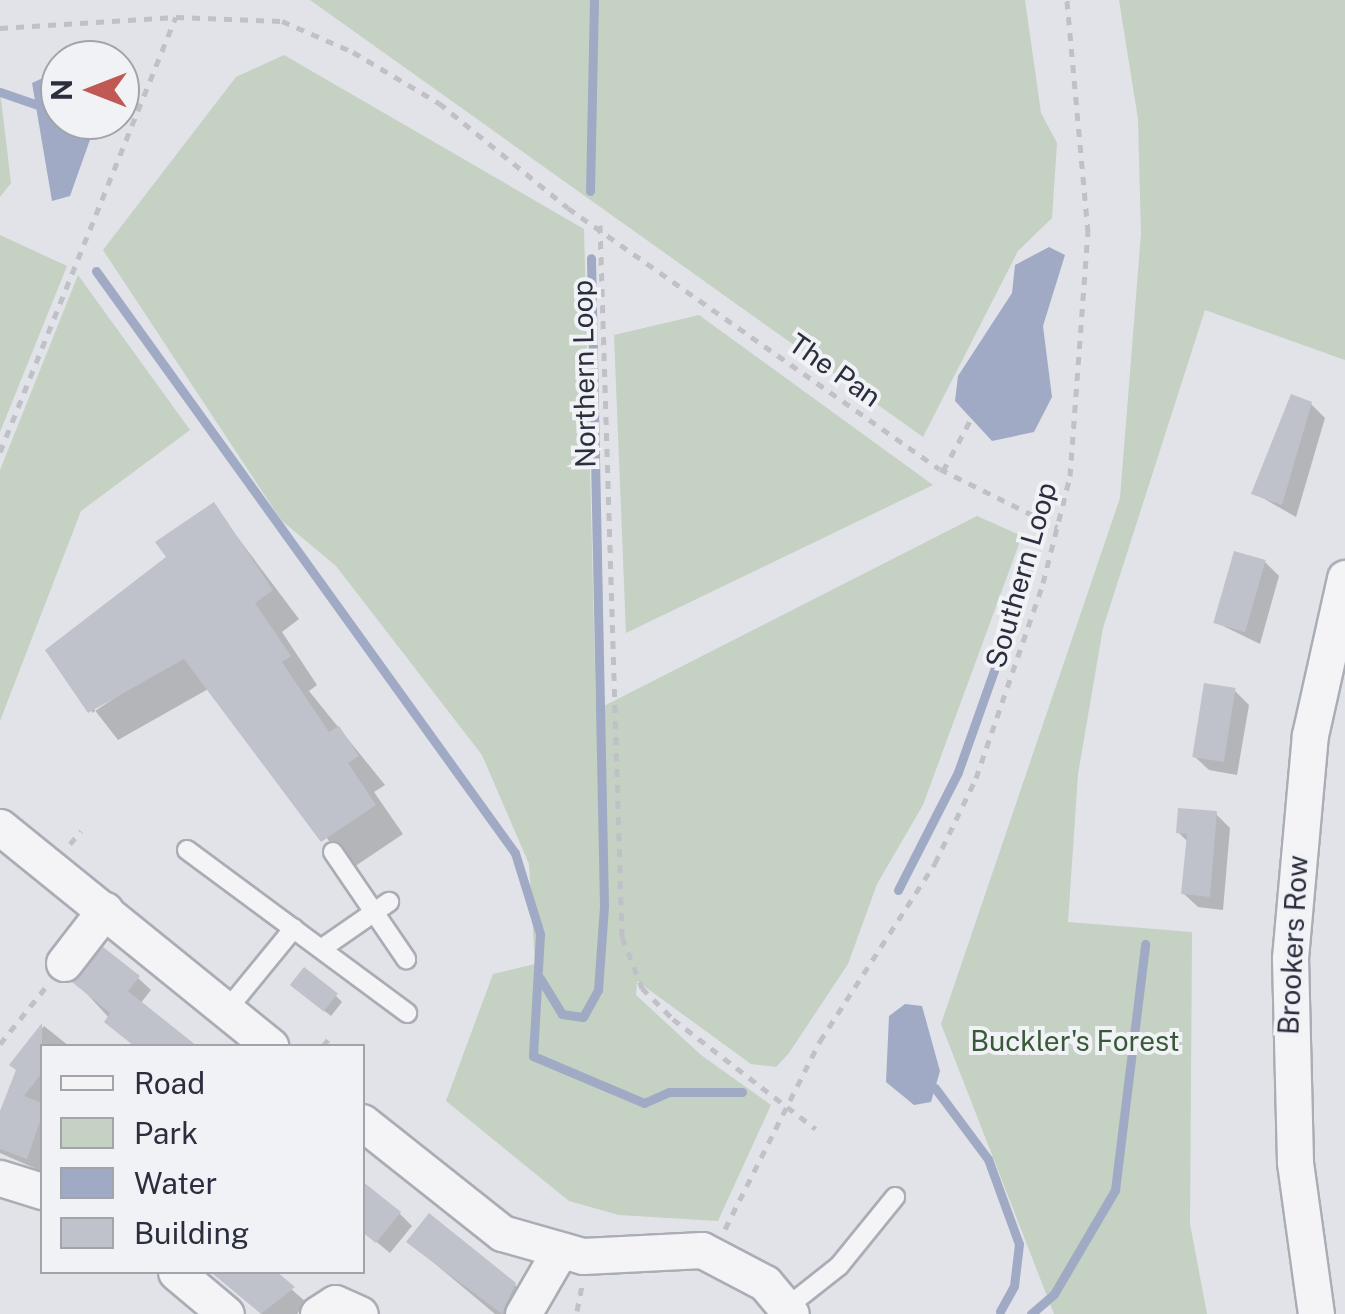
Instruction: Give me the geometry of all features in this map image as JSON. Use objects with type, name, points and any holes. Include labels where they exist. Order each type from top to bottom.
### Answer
[{"type":"street","name":"Brookers Row","points":[[1316,1314],[1295,1162],[1290,958],[1310,734],[1345,578]]},
{"type":"street","points":[[0,827],[52,864],[267,1044]]},
{"type":"street","points":[[64,963],[105,910]]},
{"type":"street","points":[[365,1124],[502,1233],[558,1252],[702,1250],[765,1283],[789,1311]]},
{"type":"street","points":[[0,1178],[40,1190]]},
{"type":"street","points":[[524,1314],[558,1252]]},
{"type":"street","points":[[178,1274],[226,1314]]},
{"type":"street","points":[[318,1314],[335,1303],[360,1314]]},
{"type":"lane","points":[[186,850],[407,1013]]},
{"type":"lane","points":[[332,852],[406,959]]},
{"type":"lane","points":[[321,949],[377,917],[389,902]]},
{"type":"lane","points":[[226,1011],[294,928]]},
{"type":"lane","points":[[789,1311],[839,1266],[895,1197]]},
{"type":"path","name":"Southern Loop","points":[[726,1228],[792,1108],[820,1041],[934,863],[976,778],[1058,528],[1088,232],[1066,0]]},
{"type":"path","points":[[0,452],[176,16]]},
{"type":"path","points":[[0,28],[176,16],[282,21],[353,52],[440,103],[600,225]]},
{"type":"path","name":"The Pan","points":[[600,225],[944,471],[1058,528]]},
{"type":"path","name":"Northern Loop","points":[[600,225],[622,937],[642,988],[710,1053],[816,1128]]},
{"type":"path","points":[[944,471],[971,419]]},
{"type":"path","points":[[0,1044],[64,963]]},
{"type":"path","points":[[325,1044],[332,1035]]},
{"type":"green space","points":[[310,0],[1025,0],[1041,113],[1057,143],[1052,218],[1018,251],[923,437]]},
{"type":"green space","name":"Buckler's Forest","points":[[1119,0],[1345,0],[1345,360],[1205,310],[1103,628],[1078,774],[1068,922],[1192,932],[1190,1224],[1207,1314],[1054,1314],[941,1024],[1120,498],[1141,234],[1138,119]]},
{"type":"green space","points":[[284,55],[584,229],[596,710],[977,516],[1022,536],[923,805],[877,884],[848,964],[789,1053],[776,1067],[751,1064],[637,981],[636,995],[701,1055],[771,1105],[718,1221],[619,1215],[569,1201],[446,1101],[493,974],[535,964],[529,864],[482,755],[336,566],[281,520],[103,250],[236,77]]},
{"type":"green space","points":[[0,91],[11,183],[0,197]]},
{"type":"green space","points":[[0,235],[67,266],[0,432]]},
{"type":"green space","points":[[78,275],[190,430],[81,511],[0,721],[0,470]]},
{"type":"green space","points":[[699,315],[933,485],[626,633],[614,335]]},
{"type":"water","points":[[40,79],[40,130],[32,83]]},
{"type":"water","points":[[42,140],[90,140],[70,196],[52,201]]},
{"type":"water","points":[[1049,247],[1065,255],[1043,326],[1052,397],[1034,432],[992,441],[955,401],[958,376],[1012,293],[1015,265]]},
{"type":"water","points":[[905,1004],[922,1006],[940,1071],[931,1102],[914,1105],[886,1082],[889,1016]]},
{"type":"building","points":[[1291,394],[1312,402],[1282,505],[1251,494]]},
{"type":"building","points":[[214,502],[273,590],[255,603],[291,656],[282,662],[329,732],[339,726],[359,756],[348,763],[376,805],[321,842],[184,659],[88,713],[45,650],[166,557],[155,542]]},
{"type":"building","points":[[1234,551],[1266,560],[1245,632],[1213,623]]},
{"type":"building","points":[[1204,683],[1236,688],[1224,762],[1192,757]]},
{"type":"building","points":[[1178,808],[1217,811],[1210,897],[1181,894],[1187,834],[1176,833]]},
{"type":"building","points":[[103,947],[140,976],[128,991],[194,1044],[132,1044],[104,1022],[110,1013],[72,982]]},
{"type":"building","points":[[304,967],[338,993],[324,1012],[290,985]]},
{"type":"building","points":[[42,1023],[40,1076],[24,1096],[40,1102],[40,1122],[27,1159],[0,1149],[0,1111],[16,1070],[9,1065]]},
{"type":"building","points":[[365,1183],[401,1212],[376,1243],[365,1234]]},
{"type":"building","points":[[429,1213],[516,1283],[502,1314],[406,1242]]},
{"type":"building","points":[[213,1274],[279,1274],[295,1287],[261,1314]]},
{"type":"waterway","points":[[590,191],[594,0]]},
{"type":"waterway","points":[[0,92],[38,105]]},
{"type":"waterway","points":[[540,978],[562,1014],[583,1017],[598,990],[604,906],[591,258]]},
{"type":"waterway","points":[[96,271],[515,853],[540,934],[533,1056],[644,1103],[669,1092],[742,1092]]},
{"type":"waterway","points":[[898,890],[958,772],[1029,572]]},
{"type":"waterway","points":[[1031,1314],[1054,1294],[1115,1190],[1145,944]]},
{"type":"waterway","points":[[935,1088],[988,1159],[1019,1244],[1014,1286],[1000,1311]]}]
